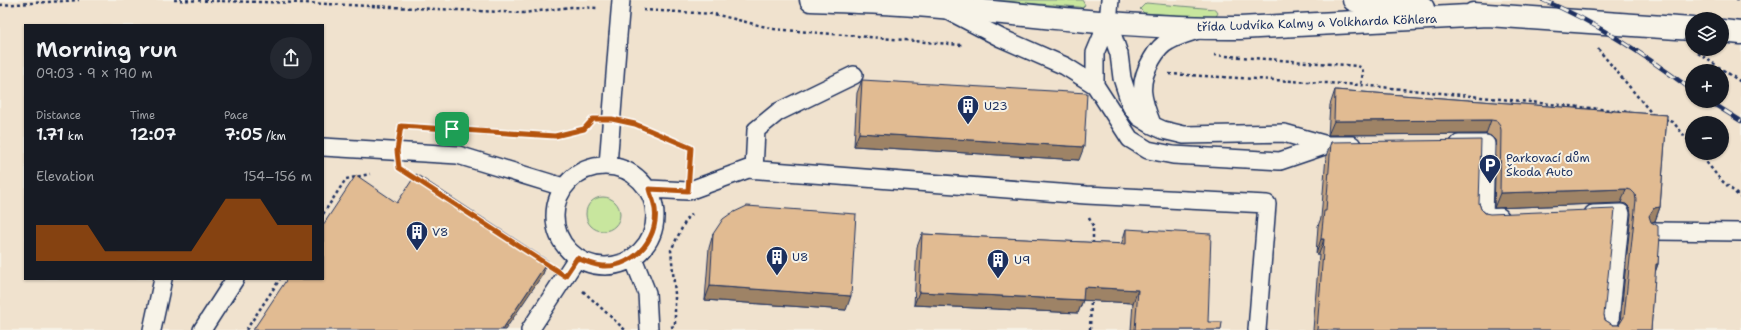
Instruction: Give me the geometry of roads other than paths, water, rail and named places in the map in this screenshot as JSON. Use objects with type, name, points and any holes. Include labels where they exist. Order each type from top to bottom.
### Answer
[{"type":"street","name":"třída Ludvíka Kalmy a Volkharda Köhlera","points":[[811,0],[940,7],[1108,22],[1201,28],[1240,28],[1487,15]]},
{"type":"street","name":"třída Ludvíka Kalmy a Volkharda Köhlera","points":[[1354,0],[1487,15],[1685,28]]},
{"type":"street","points":[[1729,32],[1741,33]]},
{"type":"lane","points":[[608,165],[621,0]]},
{"type":"lane","points":[[1095,85],[1095,53],[1108,22],[1110,0]]},
{"type":"lane","points":[[940,7],[1001,38],[1065,66],[1095,85],[1130,139],[1148,150],[1173,155],[1280,161],[1327,145]]},
{"type":"lane","points":[[1108,22],[1119,54],[1122,78],[1131,106],[1139,117],[1163,130],[1184,135],[1284,133],[1327,145],[1366,145]]},
{"type":"lane","points":[[1152,124],[1144,105],[1142,87],[1144,75],[1149,64],[1158,50],[1168,41],[1201,28]]},
{"type":"lane","points":[[754,170],[756,130],[778,112],[854,75]]},
{"type":"lane","points":[[1446,144],[1486,144],[1484,218],[1514,217]]},
{"type":"lane","points":[[324,146],[458,155],[563,187]]},
{"type":"lane","points":[[608,165],[624,168],[638,177],[649,189],[654,204],[656,219],[652,234],[644,248],[632,258],[620,264],[605,266],[590,264],[577,258],[565,247],[557,234],[554,218],[556,202],[563,187],[575,175],[591,167],[608,165]]},
{"type":"lane","points":[[649,189],[688,191],[748,169],[1086,195],[1267,204],[1257,330]]},
{"type":"lane","points":[[1575,215],[1621,213],[1609,330]]},
{"type":"lane","points":[[1654,231],[1741,232]]},
{"type":"lane","points":[[530,330],[577,258]]},
{"type":"lane","points":[[632,258],[647,293],[649,330]]},
{"type":"lane","points":[[152,330],[163,280]]},
{"type":"lane","points":[[202,330],[234,280]]},
{"type":"railway","points":[[1543,0],[1563,9],[1620,40],[1685,85]]},
{"type":"railway","points":[[1720,108],[1741,121]]},
{"type":"place","name":"U23","points":[[968,126]]},
{"type":"place","name":"Parkovací dům Škoda Auto","points":[[1490,184]]},
{"type":"place","name":"V8","points":[[417,252]]},
{"type":"place","name":"U8","points":[[777,276]]},
{"type":"place","name":"U9","points":[[998,280]]}]
